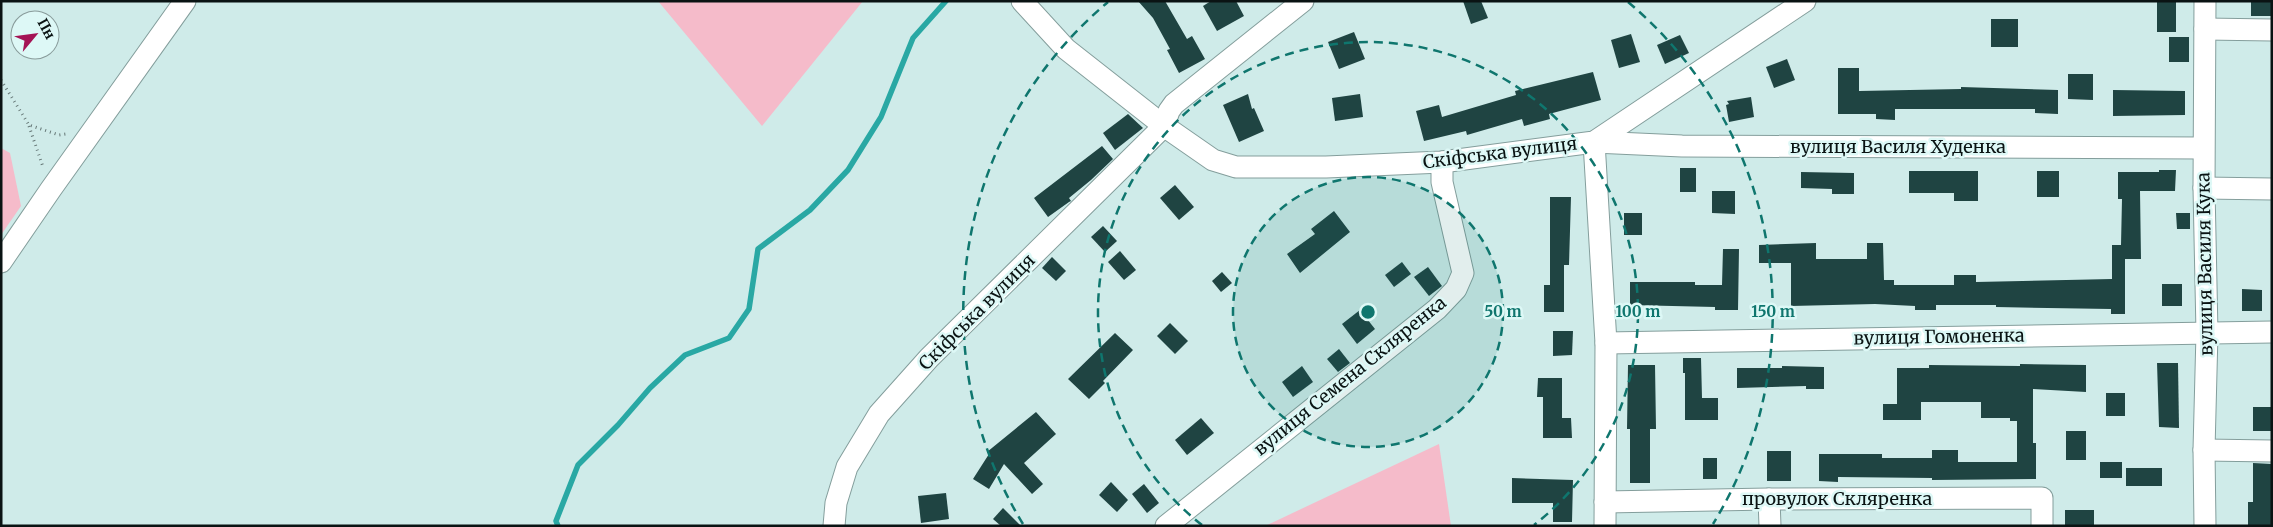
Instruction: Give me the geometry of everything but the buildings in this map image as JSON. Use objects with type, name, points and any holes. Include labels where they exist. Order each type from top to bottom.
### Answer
[{"type":"street","points":[[1,262],[185,1]]},
{"type":"street","name":"Скіфська вулиця","points":[[834,526],[836,502],[847,467],[879,414],[929,358],[1164,126],[1169,111],[1174,104],[1303,1]]},
{"type":"street","name":"Скіфська вулиця","points":[[1027,7],[1066,49],[1164,126],[1213,160],[1236,167],[1326,167],[1442,162],[1594,142],[1805,1]]},
{"type":"street","name":"вулиця Василя Кука","points":[[2205,1],[2203,148],[2207,333],[2204,450],[2205,526]]},
{"type":"street","points":[[2205,29],[2272,30]]},
{"type":"street","points":[[1594,142],[1606,343],[1605,526]]},
{"type":"street","name":"вулиця Василя Худенка","points":[[1594,142],[1682,146],[2203,148]]},
{"type":"street","name":"вулиця Семена Скляренка","points":[[1166,526],[1437,309],[1456,289],[1463,273],[1442,182],[1442,162]]},
{"type":"street","points":[[2204,188],[2272,189]]},
{"type":"street","name":"вулиця Гомоненка","points":[[1606,343],[2272,332]]},
{"type":"street","points":[[2204,450],[2272,451]]},
{"type":"street","name":"провулок Скляренка","points":[[1605,502],[2042,498],[2042,526]]},
{"type":"street","points":[[1769,499],[1770,526]]},
{"type":"path","points":[[1,80],[29,125],[51,189]]},
{"type":"path","points":[[29,125],[59,135],[94,131]]},
{"type":"shaded area","points":[[658,1],[863,1],[762,126]]},
{"type":"shaded area","points":[[1,148],[10,153],[21,206],[1,235]]},
{"type":"shaded area","points":[[1439,444],[1451,526],[1265,526]]},
{"type":"waterway","points":[[558,526],[556,521],[578,465],[618,425],[650,388],[685,355],[729,338],[749,309],[758,249],[810,210],[848,170],[881,117],[913,38],[946,1]]}]
